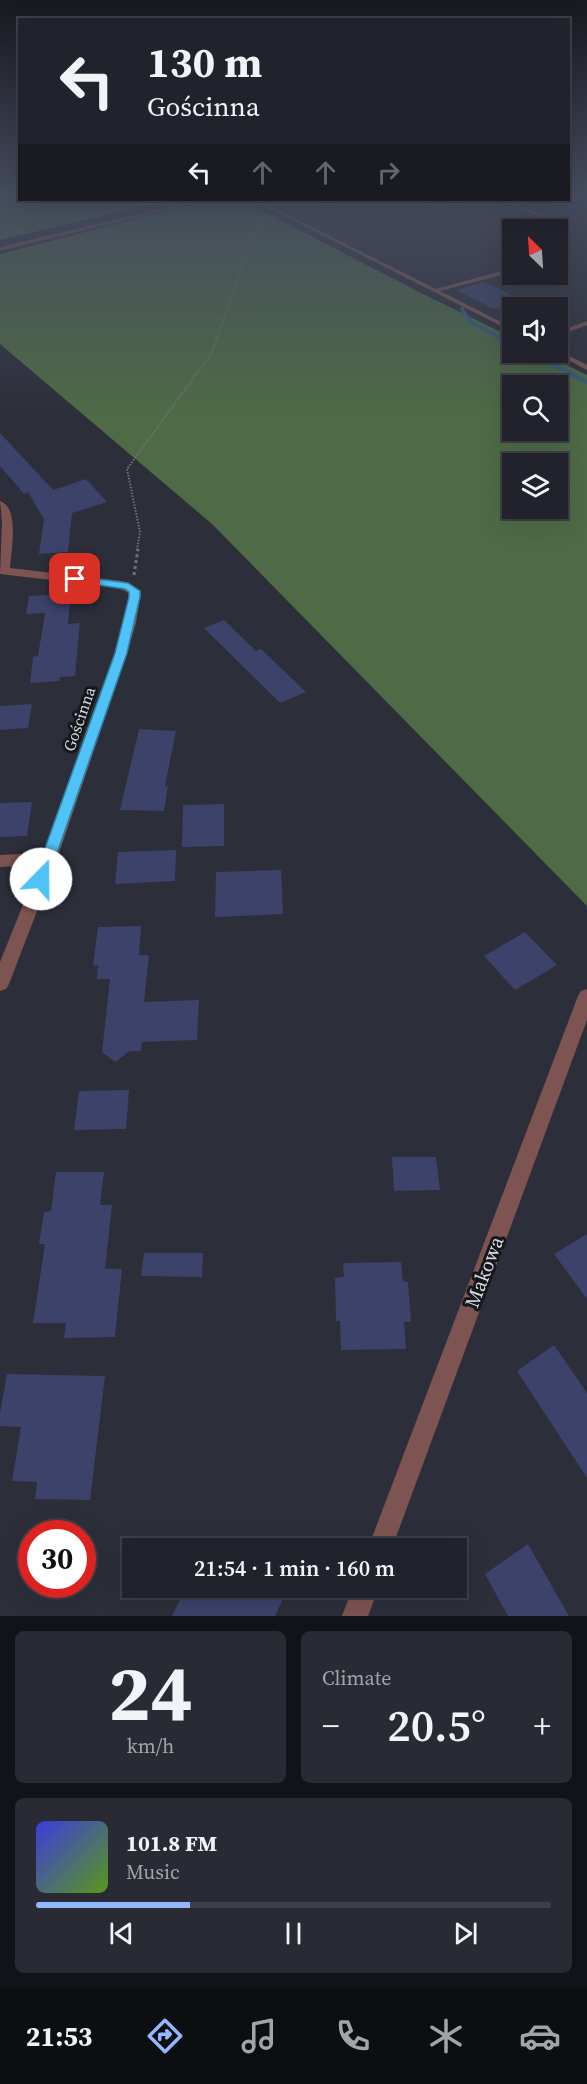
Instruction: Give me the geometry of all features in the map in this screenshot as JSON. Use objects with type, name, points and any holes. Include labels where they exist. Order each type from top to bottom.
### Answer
[{"type":"street","points":[[0,504],[8,522],[2,570],[132,588]]},
{"type":"street","name":"Gościnna","points":[[0,984],[49,860],[126,637],[134,597],[132,588]]},
{"type":"street","points":[[0,861],[49,860]]},
{"type":"street","name":"Makowa","points":[[384,1538],[587,996]]},
{"type":"street","points":[[355,1616],[362,1598]]},
{"type":"lane","points":[[388,267],[502,325]]},
{"type":"lane","points":[[434,291],[502,273]]},
{"type":"lane","points":[[568,331],[587,324]]},
{"type":"lane","points":[[568,358],[587,368]]},
{"type":"lane","points":[[572,360],[587,360]]},
{"type":"path","points":[[132,588],[140,532],[127,469],[211,354],[242,267]]},
{"type":"green space","points":[[0,267],[371,267],[502,333],[502,363],[562,363],[587,375],[587,906],[212,524],[0,344]]},
{"type":"building","points":[[484,282],[516,297],[502,297],[502,308],[492,308],[456,290]]},
{"type":"building","points":[[0,433],[53,490],[86,479],[107,502],[72,513],[68,552],[39,554],[44,519],[28,492],[24,494],[0,466]]},
{"type":"building","points":[[65,594],[64,603],[70,602],[68,624],[80,623],[75,676],[60,677],[59,681],[30,683],[33,657],[38,656],[45,613],[26,614],[29,596]]},
{"type":"building","points":[[224,620],[256,651],[261,649],[306,692],[280,703],[204,628]]},
{"type":"building","points":[[32,704],[28,728],[0,730],[0,706]]},
{"type":"building","points":[[139,729],[176,731],[165,786],[168,786],[164,811],[120,810]]},
{"type":"building","points":[[32,802],[27,836],[0,837],[0,803]]},
{"type":"building","points":[[224,804],[224,846],[182,847],[183,805]]},
{"type":"building","points":[[176,850],[175,881],[115,884],[118,852]]},
{"type":"building","points":[[281,870],[283,914],[215,917],[216,872]]},
{"type":"building","points":[[141,926],[139,955],[149,955],[144,1002],[199,1000],[197,1040],[142,1042],[141,1051],[130,1051],[115,1062],[102,1052],[110,979],[97,979],[98,965],[93,966],[98,927]]},
{"type":"building","points":[[525,932],[557,965],[515,990],[484,956]]},
{"type":"building","points":[[129,1090],[126,1129],[74,1130],[79,1091]]},
{"type":"building","points":[[392,1157],[436,1157],[440,1190],[394,1191]]},
{"type":"building","points":[[56,1172],[104,1172],[100,1205],[112,1205],[105,1269],[122,1269],[115,1337],[64,1338],[66,1323],[33,1323],[45,1244],[39,1244],[44,1212],[51,1211]]},
{"type":"building","points":[[587,1234],[587,1299],[554,1254]]},
{"type":"building","points":[[144,1253],[203,1253],[202,1277],[141,1276]]},
{"type":"building","points":[[401,1262],[403,1281],[408,1282],[411,1322],[404,1322],[406,1349],[341,1350],[340,1321],[336,1321],[335,1278],[344,1277],[343,1263]]},
{"type":"building","points":[[554,1345],[587,1393],[587,1478],[517,1371]]},
{"type":"building","points":[[7,1374],[105,1376],[90,1500],[35,1499],[37,1482],[12,1481],[21,1427],[0,1426]]},
{"type":"building","points":[[528,1544],[569,1616],[508,1616],[485,1574]]},
{"type":"building","points":[[181,1598],[283,1598],[275,1616],[172,1616]]},
{"type":"waterway","points":[[462,309],[470,322],[502,338]]},
{"type":"waterway","points":[[550,363],[587,382]]},
{"type":"route","points":[[41,879],[121,653],[130,623],[135,591],[128,586],[75,579]]}]
